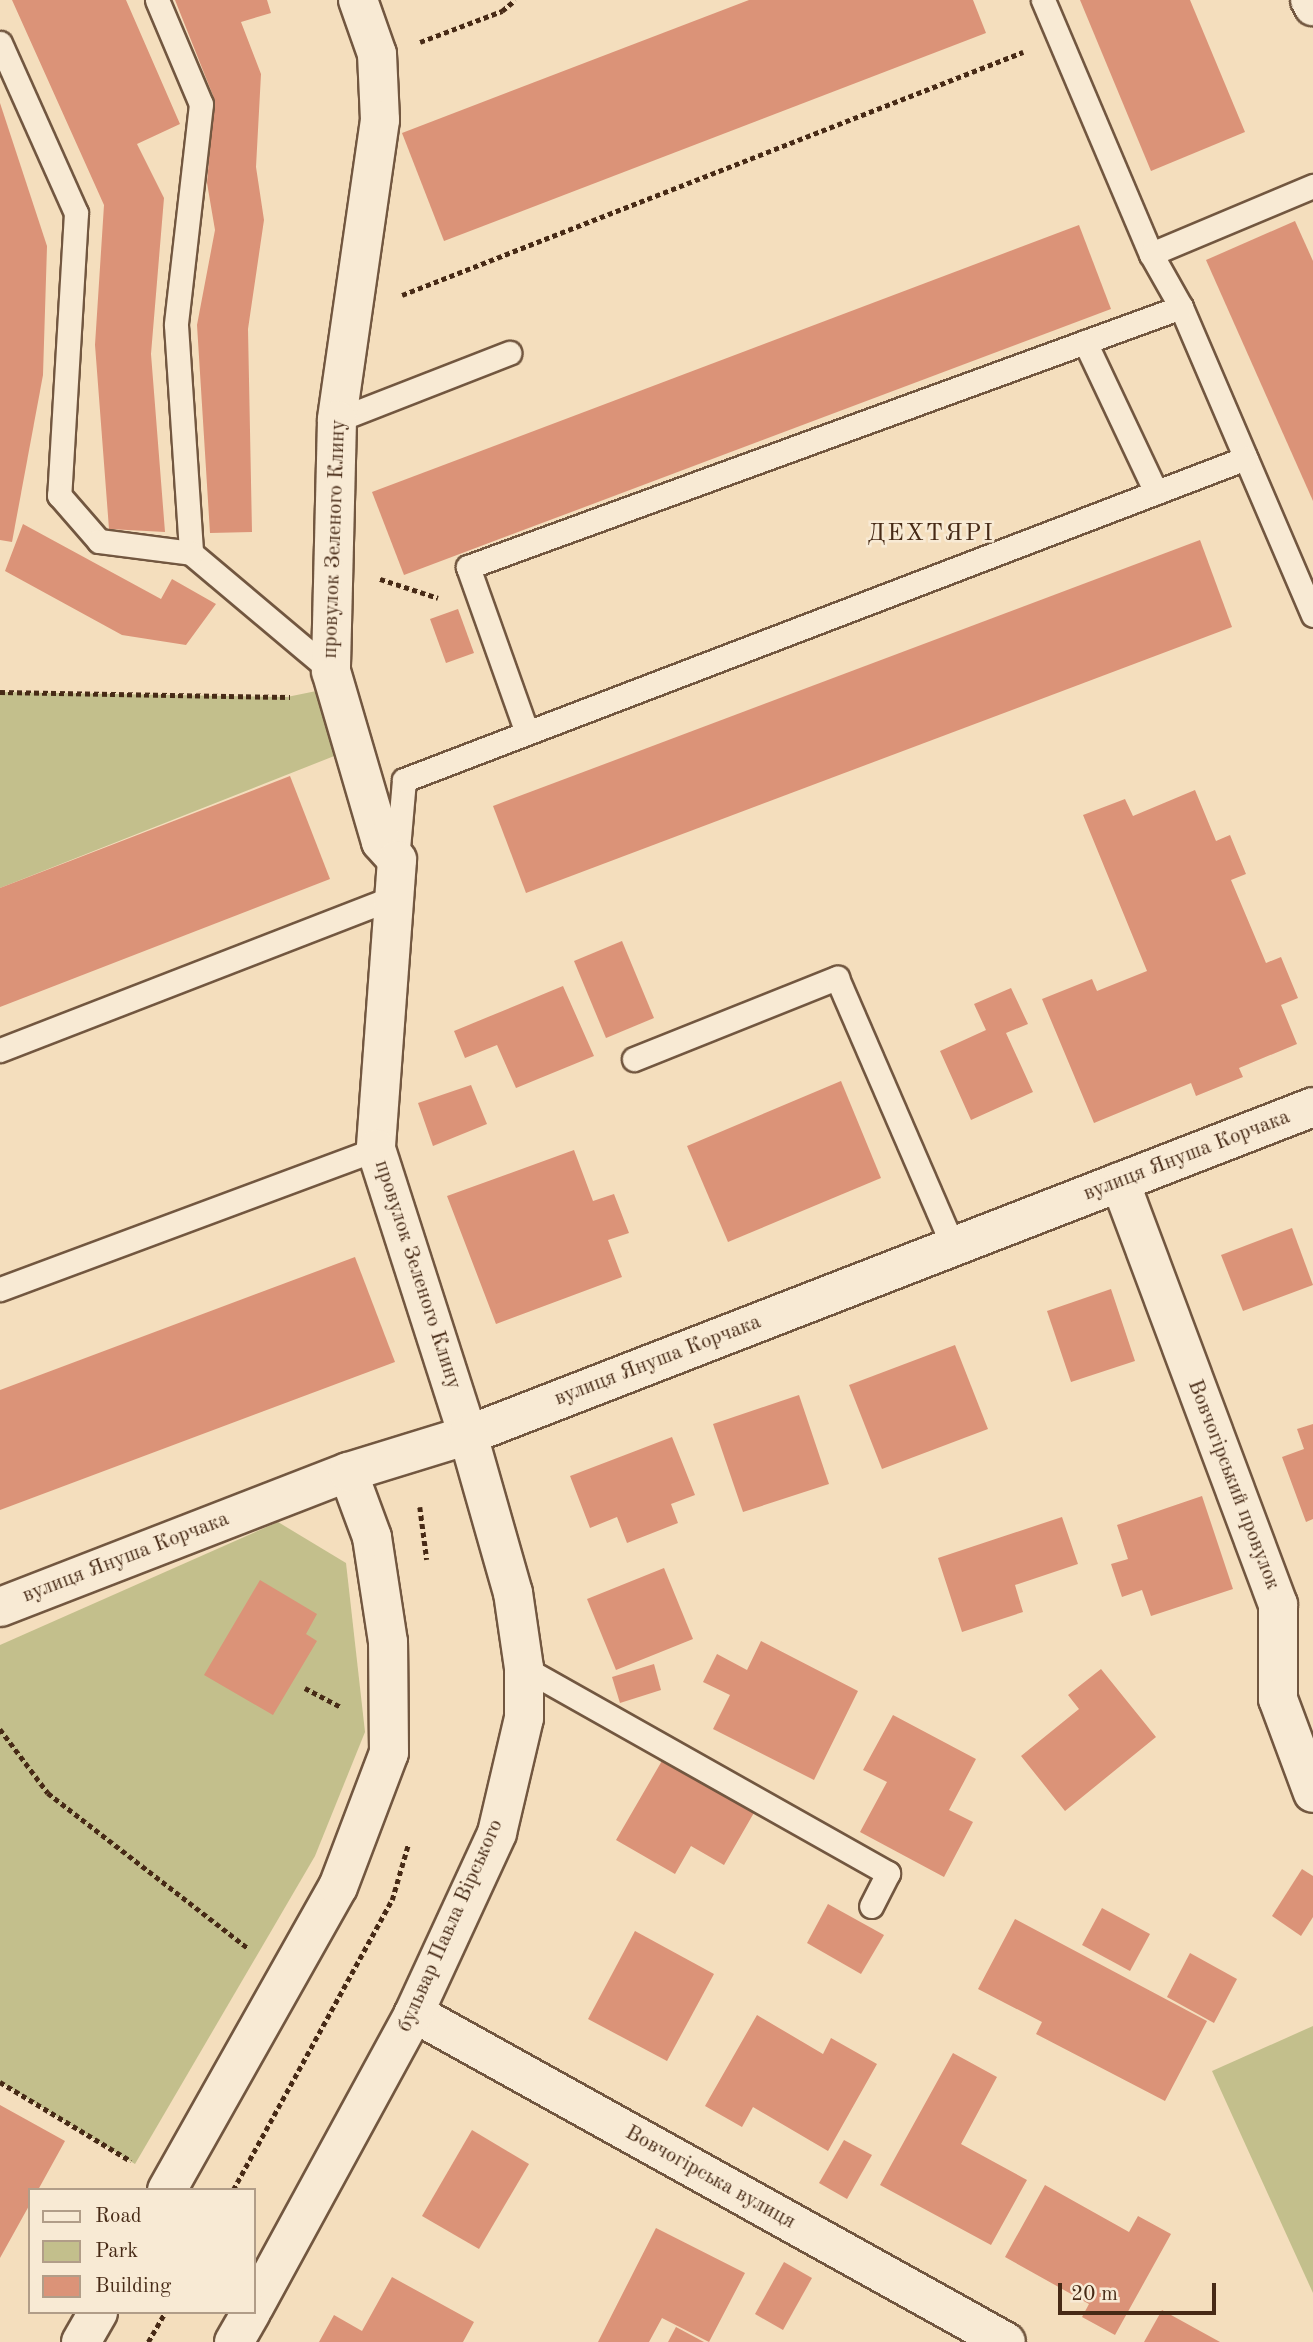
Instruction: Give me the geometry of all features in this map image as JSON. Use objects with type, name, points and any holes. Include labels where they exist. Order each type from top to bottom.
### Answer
[{"type":"street","name":"провулок Зеленого Клину","points":[[359,0],[377,54],[380,120],[337,420],[333,679],[381,842],[397,860],[376,1149],[468,1435]]},
{"type":"street","points":[[1310,0],[1313,6]]},
{"type":"street","name":"вулиця Януша Корчака","points":[[0,1607],[348,1472],[468,1435],[1313,1107]]},
{"type":"street","name":"Вовчогірський провулок","points":[[1120,1182],[1278,1604],[1278,1699],[1313,1793]]},
{"type":"street","name":"бульвар Павла Вірського","points":[[256,2302],[414,2013],[497,1833],[524,1718],[524,1668],[513,1593],[468,1435]]},
{"type":"street","points":[[168,2188],[338,1887],[389,1753],[388,1642],[372,1537],[348,1472]]},
{"type":"street","name":"Вовчогірська вулиця","points":[[414,2013],[1006,2342]]},
{"type":"street","points":[[81,2342],[97,2314]]},
{"type":"street","points":[[234,2342],[250,2314]]},
{"type":"lane","points":[[157,0],[201,104],[176,325],[191,553]]},
{"type":"lane","points":[[1043,0],[1151,254],[1181,307],[1313,615]]},
{"type":"lane","points":[[0,43],[76,213],[60,495],[99,541],[191,553],[333,679]]},
{"type":"lane","points":[[1151,254],[1313,186]]},
{"type":"lane","points":[[526,730],[468,567],[1181,307]]},
{"type":"lane","points":[[1085,342],[1156,492]]},
{"type":"lane","points":[[337,420],[509,353]]},
{"type":"lane","points":[[397,860],[404,780],[526,730],[1246,458]]},
{"type":"lane","points":[[0,1050],[395,897]]},
{"type":"lane","points":[[634,1059],[837,978],[953,1246]]},
{"type":"lane","points":[[0,1289],[376,1149]]},
{"type":"lane","points":[[524,1668],[888,1873],[871,1906]]},
{"type":"path","points":[[377,54],[502,11],[515,0]]},
{"type":"path","points":[[352,316],[1025,51],[1085,99]]},
{"type":"path","points":[[0,692],[287,697],[333,679]]},
{"type":"path","points":[[305,1688],[352,1712]]},
{"type":"path","points":[[0,1729],[48,1793],[255,1954]]},
{"type":"path","points":[[0,2082],[135,2164]]},
{"type":"path","points":[[148,2342],[164,2314]]},
{"type":"green space","points":[[336,687],[352,749],[0,888],[0,692],[287,697]]},
{"type":"green space","points":[[278,1522],[346,1563],[365,1732],[315,1856],[135,2164],[0,2082],[0,1645]]},
{"type":"green space","points":[[1313,2026],[1313,2293],[1212,2071]]},
{"type":"building","points":[[12,0],[126,0],[180,124],[137,144],[164,198],[151,354],[165,532],[109,529],[95,345],[104,205]]},
{"type":"building","points":[[175,0],[267,0],[271,13],[241,22],[261,74],[256,167],[264,220],[248,329],[252,532],[210,533],[197,325],[215,230],[207,183],[214,98]]},
{"type":"building","points":[[749,0],[973,0],[986,33],[444,241],[402,133]]},
{"type":"building","points":[[1080,0],[1190,0],[1245,132],[1151,171]]},
{"type":"building","points":[[0,103],[47,246],[43,375],[12,542],[0,540]]},
{"type":"building","points":[[1295,221],[1313,261],[1313,501],[1206,260]]},
{"type":"building","points":[[1079,225],[1111,309],[404,575],[372,492]]},
{"type":"building","points":[[23,524],[161,599],[172,579],[216,604],[186,645],[122,635],[5,571]]},
{"type":"building","points":[[1200,540],[1232,627],[526,893],[493,806]]},
{"type":"building","points":[[458,609],[474,653],[446,663],[430,619]]},
{"type":"building","points":[[290,776],[330,879],[0,1007],[0,888]]},
{"type":"building","points":[[1195,790],[1216,841],[1230,835],[1246,874],[1231,880],[1266,963],[1281,957],[1298,998],[1281,1005],[1297,1044],[1239,1068],[1243,1077],[1196,1096],[1191,1083],[1094,1123],[1042,999],[1092,979],[1097,991],[1147,971],[1083,815],[1125,799],[1133,816]]},
{"type":"building","points":[[622,941],[654,1018],[606,1038],[574,961]]},
{"type":"building","points":[[563,986],[594,1056],[516,1088],[497,1045],[465,1058],[454,1031]]},
{"type":"building","points":[[1011,988],[1028,1024],[1006,1033],[1033,1092],[971,1120],[940,1051],[986,1030],[974,1004]]},
{"type":"building","points":[[841,1081],[881,1178],[728,1242],[687,1146]]},
{"type":"building","points":[[471,1085],[487,1124],[433,1146],[418,1103]]},
{"type":"building","points":[[574,1150],[593,1201],[614,1194],[629,1233],[608,1240],[622,1277],[496,1324],[447,1196]]},
{"type":"building","points":[[1292,1228],[1313,1285],[1243,1311],[1221,1255]]},
{"type":"building","points":[[355,1257],[395,1362],[0,1510],[0,1390]]},
{"type":"building","points":[[1111,1289],[1135,1361],[1071,1382],[1047,1311]]},
{"type":"building","points":[[955,1345],[988,1429],[882,1469],[849,1385]]},
{"type":"building","points":[[799,1395],[829,1484],[743,1512],[713,1424]]},
{"type":"building","points":[[1313,1424],[1313,1519],[1306,1522],[1282,1457],[1304,1449],[1297,1429]]},
{"type":"building","points":[[672,1437],[695,1495],[671,1504],[678,1523],[627,1543],[617,1517],[590,1528],[570,1476]]},
{"type":"building","points":[[1202,1496],[1233,1589],[1151,1616],[1142,1590],[1122,1597],[1111,1564],[1128,1559],[1117,1525]]},
{"type":"building","points":[[1062,1517],[1078,1564],[1015,1585],[1023,1612],[962,1632],[938,1558]]},
{"type":"building","points":[[664,1568],[693,1639],[616,1670],[587,1599]]},
{"type":"building","points":[[260,1580],[317,1614],[306,1634],[317,1641],[273,1715],[204,1675]]},
{"type":"building","points":[[761,1641],[858,1691],[814,1780],[713,1729],[730,1695],[703,1682],[717,1654],[747,1670]]},
{"type":"building","points":[[654,1664],[661,1690],[620,1703],[612,1677]]},
{"type":"building","points":[[1101,1669],[1156,1737],[1065,1811],[1021,1756],[1079,1709],[1068,1695]]},
{"type":"building","points":[[893,1715],[976,1759],[949,1810],[973,1822],[944,1877],[860,1832],[887,1782],[863,1770]]},
{"type":"building","points":[[663,1759],[755,1811],[724,1865],[691,1846],[675,1874],[616,1840]]},
{"type":"building","points":[[1302,1869],[1313,1876],[1313,1917],[1301,1936],[1272,1916]]},
{"type":"building","points":[[828,1904],[884,1935],[861,1974],[807,1943]]},
{"type":"building","points":[[1102,1908],[1150,1934],[1130,1971],[1082,1945]]},
{"type":"building","points":[[1015,1919],[1207,2021],[1165,2101],[1036,2034],[1042,2022],[978,1989]]},
{"type":"building","points":[[635,1931],[714,1974],[667,2061],[588,2019]]},
{"type":"building","points":[[1190,1953],[1237,1979],[1214,2023],[1167,1997]]},
{"type":"building","points":[[757,2015],[823,2054],[831,2038],[877,2064],[828,2151],[753,2107],[742,2127],[705,2106]]},
{"type":"building","points":[[953,2053],[997,2077],[961,2144],[1027,2180],[991,2245],[880,2185]]},
{"type":"building","points":[[0,2105],[65,2141],[39,2188],[28,2188],[28,2208],[0,2258]]},
{"type":"building","points":[[472,2130],[529,2164],[479,2249],[422,2216]]},
{"type":"building","points":[[844,2140],[872,2155],[847,2199],[819,2183]]},
{"type":"building","points":[[1045,2185],[1129,2232],[1138,2216],[1171,2234],[1115,2335],[1082,2317],[1089,2304],[1005,2257]]},
{"type":"building","points":[[656,2228],[745,2273],[709,2342],[662,2318],[649,2342],[598,2342]]},
{"type":"building","points":[[784,2262],[812,2278],[783,2330],[755,2314]]},
{"type":"building","points":[[392,2277],[474,2322],[463,2342],[319,2342],[334,2315],[362,2331]]},
{"type":"building","points":[[1162,2310],[1220,2342],[1144,2342]]},
{"type":"building","points":[[676,2327],[704,2342],[668,2342]]},
{"type":"district","name":"ДЕХТЯРІ","points":[[931,535]]}]
